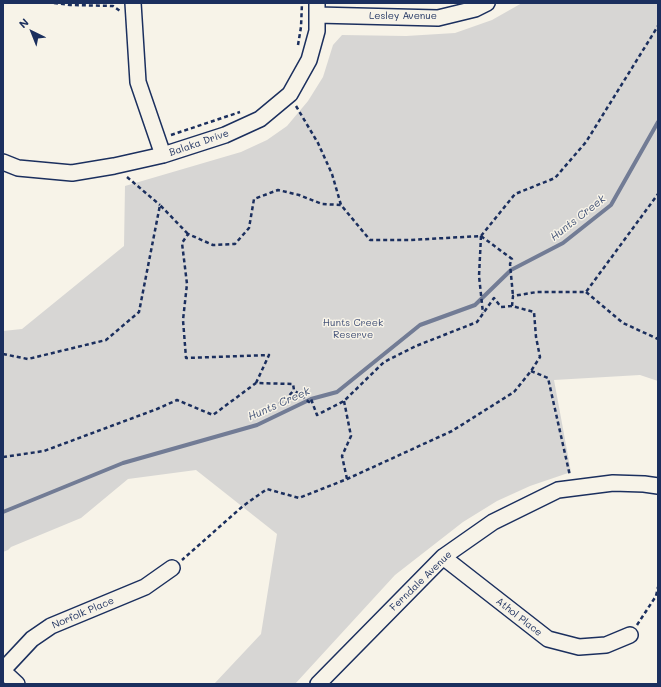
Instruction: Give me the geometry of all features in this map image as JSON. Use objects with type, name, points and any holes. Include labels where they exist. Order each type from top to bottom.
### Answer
[{"type":"street","name":"Lesley Avenue","points":[[317,9],[438,18],[475,9],[487,3]]},
{"type":"street","points":[[133,9],[138,82],[163,155]]},
{"type":"street","name":"Balaka Drive","points":[[3,162],[18,168],[72,173],[114,166],[163,155],[225,135],[260,119],[290,94],[309,60],[317,31],[317,9]]},
{"type":"street","name":"Ferndale Avenue","points":[[318,684],[443,557],[492,522],[558,490],[613,483],[658,486]]},
{"type":"street","name":"Athol Place","points":[[443,557],[548,639],[579,647],[606,645],[630,635]]},
{"type":"street","name":"Norfolk Place","points":[[3,671],[32,639],[51,626],[145,587],[172,568]]},
{"type":"street","points":[[3,671],[17,684]]},
{"type":"path","points":[[54,3],[112,6],[121,12],[133,9]]},
{"type":"path","points":[[297,50],[301,27],[302,3]]},
{"type":"path","points":[[483,314],[479,276],[481,236],[515,194],[555,178],[586,142],[658,26]]},
{"type":"path","points":[[290,94],[318,143],[329,168],[341,205],[370,240],[410,240],[481,236],[512,260],[510,264],[513,296],[512,306]]},
{"type":"path","points":[[158,140],[246,110]]},
{"type":"path","points":[[114,166],[160,205],[188,234],[214,246],[235,244],[249,228],[254,199],[278,190],[299,195],[322,204],[341,205]]},
{"type":"path","points":[[586,292],[658,194]]},
{"type":"path","points":[[3,354],[28,359],[106,340],[139,312],[160,205]]},
{"type":"path","points":[[3,457],[44,451],[157,409],[177,400],[212,415],[256,383],[269,355],[186,358],[183,320],[187,284],[182,243],[188,234]]},
{"type":"path","points":[[513,296],[537,292],[586,292],[624,323],[658,339]]},
{"type":"path","points":[[172,568],[243,506],[267,489],[299,498],[347,479],[452,431],[514,392],[540,357],[536,337],[534,312],[512,306],[501,307],[494,298],[477,322],[416,346],[384,362],[344,401],[317,415],[310,399],[309,402],[294,390],[293,384],[256,383]]},
{"type":"path","points":[[531,371],[548,378],[573,488]]},
{"type":"path","points":[[261,415],[281,402],[294,390]]},
{"type":"path","points":[[344,401],[351,436],[342,456],[347,479]]},
{"type":"path","points":[[630,635],[656,596],[658,587]]},
{"type":"green space","name":"Hunts Creek Reserve","points":[[522,3],[658,3],[658,381],[640,375],[554,380],[571,472],[530,486],[497,501],[463,522],[395,575],[295,684],[214,684],[261,634],[277,534],[196,470],[128,479],[81,518],[11,547],[3,552],[3,331],[22,329],[124,246],[125,186],[241,152],[267,140],[287,126],[308,101],[323,77],[333,45],[342,35],[406,36],[455,33],[492,20]]},
{"type":"waterway","name":"Hunts Creek","points":[[3,512],[123,463],[257,425],[311,399],[337,392],[420,325],[475,305],[511,270],[563,243],[611,205],[658,122]]}]
